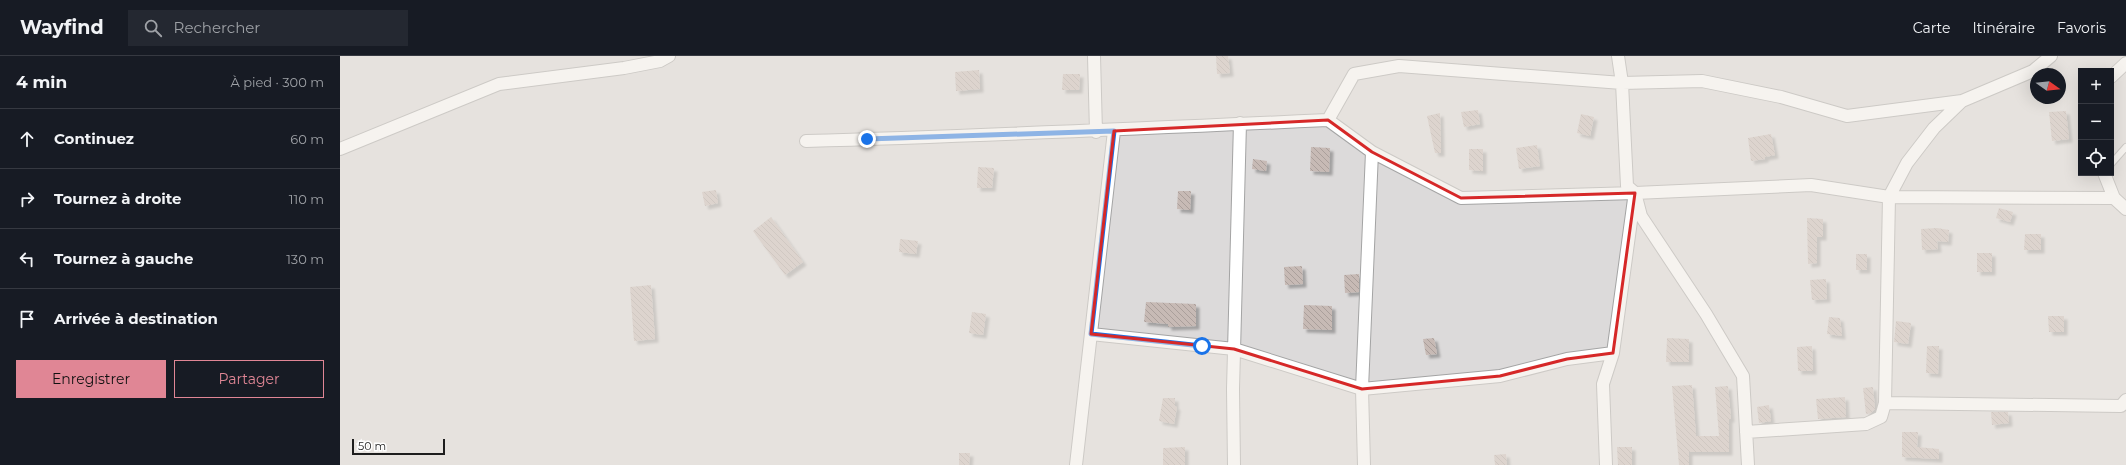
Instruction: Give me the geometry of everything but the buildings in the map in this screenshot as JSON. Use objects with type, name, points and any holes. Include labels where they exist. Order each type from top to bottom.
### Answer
[{"type":"street","points":[[340,149],[499,84],[624,68],[660,61],[669,56]]},
{"type":"street","points":[[1094,56],[1096,132]]},
{"type":"street","points":[[1618,56],[1622,83],[1627,186],[1635,194],[1642,216],[1706,314],[1743,376],[1748,465]]},
{"type":"street","points":[[1328,120],[1354,74],[1399,66],[1622,83],[1702,81],[1781,97],[1847,116],[1962,101],[2033,71],[2051,56]]},
{"type":"street","points":[[2114,74],[2126,63]]},
{"type":"street","points":[[1746,432],[1866,424],[1880,417],[1885,403],[1889,196],[1907,163],[1934,128],[1962,101]]},
{"type":"street","points":[[806,141],[1096,132],[1200,125],[1328,120],[1372,152],[1461,198],[1635,194],[1811,185],[1889,196],[2114,198]]},
{"type":"street","points":[[1234,465],[1234,349],[1240,124]]},
{"type":"street","points":[[1076,465],[1114,131]]},
{"type":"street","points":[[1364,465],[1362,389],[1372,152]]},
{"type":"street","points":[[2105,176],[2114,198],[2126,209]]},
{"type":"street","points":[[1606,465],[1603,384],[1613,353],[1635,194]]},
{"type":"street","points":[[1091,334],[1234,349],[1362,389],[1500,376],[1567,359],[1613,353]]},
{"type":"street","points":[[1885,403],[2121,406],[2126,400]]},
{"type":"lane","points":[[2114,161],[2126,147]]},
{"type":"highlighted area","points":[[1328,120],[1372,152],[1461,198],[1635,193],[1613,353],[1567,359],[1500,376],[1362,389],[1234,349],[1091,334],[1114,131]]},
{"type":"shaded area","points":[[340,56],[2126,56],[2126,465],[340,465]]},
{"type":"route","points":[[867,139],[1114,131],[1091,334],[1202,346]]}]
